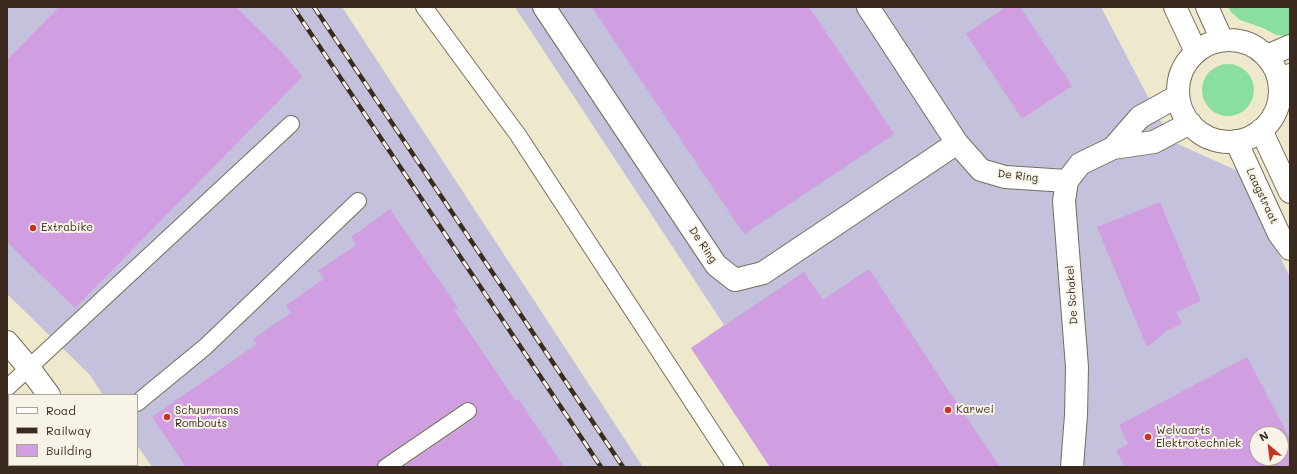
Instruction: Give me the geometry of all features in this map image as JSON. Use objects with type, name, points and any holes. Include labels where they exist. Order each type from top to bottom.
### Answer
[{"type":"street","name":"De Ring","points":[[544,7],[716,265],[735,280],[763,273],[957,143]]},
{"type":"street","name":"De Ring","points":[[868,7],[957,143],[980,170],[1005,177],[1067,181]]},
{"type":"street","points":[[1175,7],[1196,52]]},
{"type":"street","points":[[1206,7],[1222,40]]},
{"type":"street","points":[[1222,40],[1236,40],[1247,43],[1256,48],[1267,56],[1274,67],[1285,77],[1280,89],[1278,105],[1273,117],[1261,130],[1250,137],[1236,142],[1224,142],[1207,137],[1199,132],[1183,113],[1178,96],[1181,75],[1188,60],[1207,44],[1222,40]]},
{"type":"street","points":[[1267,56],[1290,46]]},
{"type":"street","name":"De Schakel","points":[[1113,148],[1140,116],[1178,96]]},
{"type":"street","name":"De Schakel","points":[[1072,467],[1076,415],[1077,367],[1064,201],[1067,181],[1080,164],[1113,148],[1154,142],[1190,123]]},
{"type":"street","points":[[1261,130],[1290,192]]},
{"type":"street","name":"Laagstraat","points":[[1236,142],[1279,234],[1290,249]]},
{"type":"street","points":[[7,342],[48,394]]},
{"type":"lane","points":[[424,7],[518,135],[735,467]]},
{"type":"lane","points":[[7,388],[291,124]]},
{"type":"lane","points":[[138,402],[205,347],[358,201]]},
{"type":"lane","points":[[386,467],[468,411]]},
{"type":"shaded area","points":[[7,7],[342,7],[643,467],[152,467],[138,446],[138,394],[102,394],[90,375],[7,294]]},
{"type":"shaded area","points":[[515,7],[1101,7],[1171,141],[1238,171],[1290,277],[1290,467],[770,467],[691,348],[724,325]]},
{"type":"shaded area","points":[[7,409],[8,466],[55,467],[7,467]]},
{"type":"green space","points":[[1228,7],[1290,7],[1290,35],[1276,35],[1263,28],[1240,20]]},
{"type":"green space","points":[[1223,64],[1233,64],[1247,71],[1254,85],[1254,95],[1247,109],[1233,116],[1223,116],[1213,112],[1206,105],[1202,95],[1202,85],[1206,75],[1213,68]]},
{"type":"building","points":[[59,7],[236,7],[284,54],[302,77],[75,308],[7,242],[7,60]]},
{"type":"building","points":[[592,7],[809,7],[894,134],[744,234]]},
{"type":"building","points":[[1006,7],[1020,7],[1072,86],[1022,119],[966,34]]},
{"type":"building","points":[[1160,202],[1201,301],[1176,312],[1182,324],[1168,330],[1147,347],[1097,227]]},
{"type":"building","points":[[390,209],[458,308],[454,310],[516,401],[518,399],[564,467],[403,467],[474,419],[477,411],[476,406],[468,402],[463,403],[381,459],[377,467],[186,467],[152,417],[257,344],[253,339],[291,313],[286,305],[324,279],[318,271],[356,245],[351,237]]},
{"type":"building","points":[[869,269],[1000,467],[770,467],[691,348],[804,272],[823,300]]},
{"type":"building","points":[[1247,357],[1283,426],[1249,426],[1249,466],[1289,466],[1289,437],[1290,467],[1125,467],[1116,451],[1128,444],[1119,425]]},
{"type":"railway","points":[[293,7],[601,467]]},
{"type":"railway","points":[[314,7],[623,467]]},
{"type":"place","name":"Extrabike","points":[[33,228]]},
{"type":"place","name":"Karwei","points":[[948,410]]},
{"type":"place","name":"Schuurmans Rombouts","points":[[167,417]]},
{"type":"place","name":"Welvaarts Elektrotechniek","points":[[1148,437]]}]
